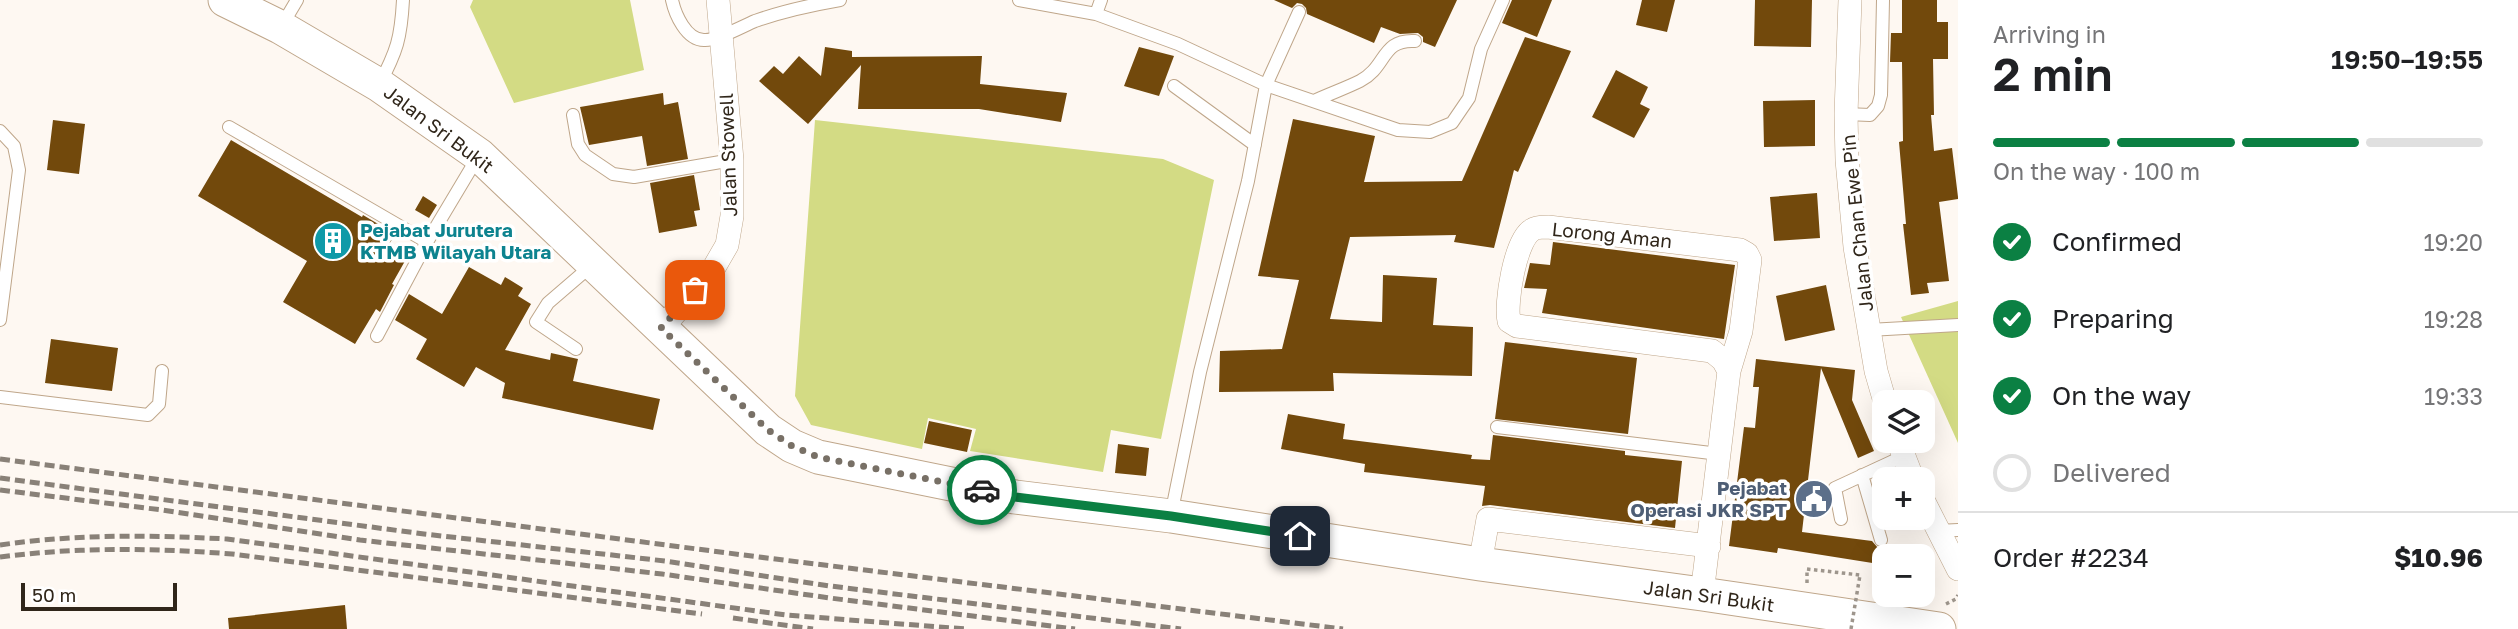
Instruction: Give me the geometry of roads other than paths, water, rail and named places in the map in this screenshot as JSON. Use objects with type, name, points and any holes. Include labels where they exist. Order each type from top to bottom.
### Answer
[{"type":"street","name":"Jalan Sri Bukit","points":[[225,0],[289,13],[379,85],[479,155],[768,430],[792,446],[818,457],[1015,497],[1171,516],[1480,564],[1939,629]]},
{"type":"street","name":"Jalan Stowell","points":[[661,328],[712,271],[727,245],[732,216],[732,160],[718,0]]},
{"type":"street","name":"Jalan Chan Ewe Pin","points":[[1850,0],[1847,160],[1855,247],[1882,390]]},
{"type":"street","name":"Lorong Aman","points":[[1548,227],[1740,250],[1747,254],[1750,260],[1741,331],[1729,371],[1723,360],[1712,351],[1517,326],[1510,321],[1508,301],[1520,250],[1529,232],[1534,228],[1548,227]]},
{"type":"street","points":[[1702,594],[1729,371]]},
{"type":"street","points":[[1935,514],[1948,530],[1958,569]]},
{"type":"street","points":[[1480,564],[1488,519],[1709,546]]},
{"type":"lane","points":[[379,85],[395,53],[401,33],[403,0]]},
{"type":"lane","points":[[673,0],[675,16],[694,38],[706,41],[758,20],[806,6],[840,0]]},
{"type":"lane","points":[[1019,0],[1096,14],[1178,44],[1266,85],[1398,130],[1430,132],[1451,123],[1469,99],[1481,49],[1503,0]]},
{"type":"lane","points":[[1096,14],[1101,0]]},
{"type":"lane","points":[[1846,114],[1870,115],[1878,106],[1881,95],[1883,0]]},
{"type":"lane","points":[[1171,516],[1200,372],[1255,145],[1266,85],[1299,12]]},
{"type":"lane","points":[[1314,101],[1361,80],[1378,68],[1387,50],[1402,40],[1415,41]]},
{"type":"lane","points":[[1174,86],[1255,145]]},
{"type":"lane","points":[[573,115],[578,144],[585,155],[613,174],[634,177],[732,160]]},
{"type":"lane","points":[[229,127],[427,242]]},
{"type":"lane","points":[[0,131],[14,146],[19,170],[0,320]]},
{"type":"lane","points":[[377,336],[427,242],[479,155]]},
{"type":"lane","points":[[576,349],[536,322],[548,303],[594,263]]},
{"type":"lane","points":[[1869,330],[1958,325]]},
{"type":"lane","points":[[0,397],[148,415],[159,404],[162,371]]},
{"type":"lane","points":[[1497,427],[1719,454]]},
{"type":"lane","points":[[1841,519],[1835,488],[1862,475],[1894,453]]},
{"type":"lane","points":[[1862,475],[1881,540]]},
{"type":"railway","points":[[0,459],[1343,629]]},
{"type":"railway","points":[[0,478],[1181,629]]},
{"type":"railway","points":[[0,490],[162,510],[360,540],[662,574],[1075,629]]},
{"type":"railway","points":[[0,545],[114,536],[227,539],[786,615],[966,629]]},
{"type":"railway","points":[[0,557],[58,551],[116,550],[232,554],[702,614]]},
{"type":"railway","points":[[733,618],[813,629]]},
{"type":"place","name":"Pejabat Jurutera KTMB Wilayah Utara","points":[[333,241]]},
{"type":"place","name":"Pejabat Operasi JKR SPT","points":[[1814,499]]}]
